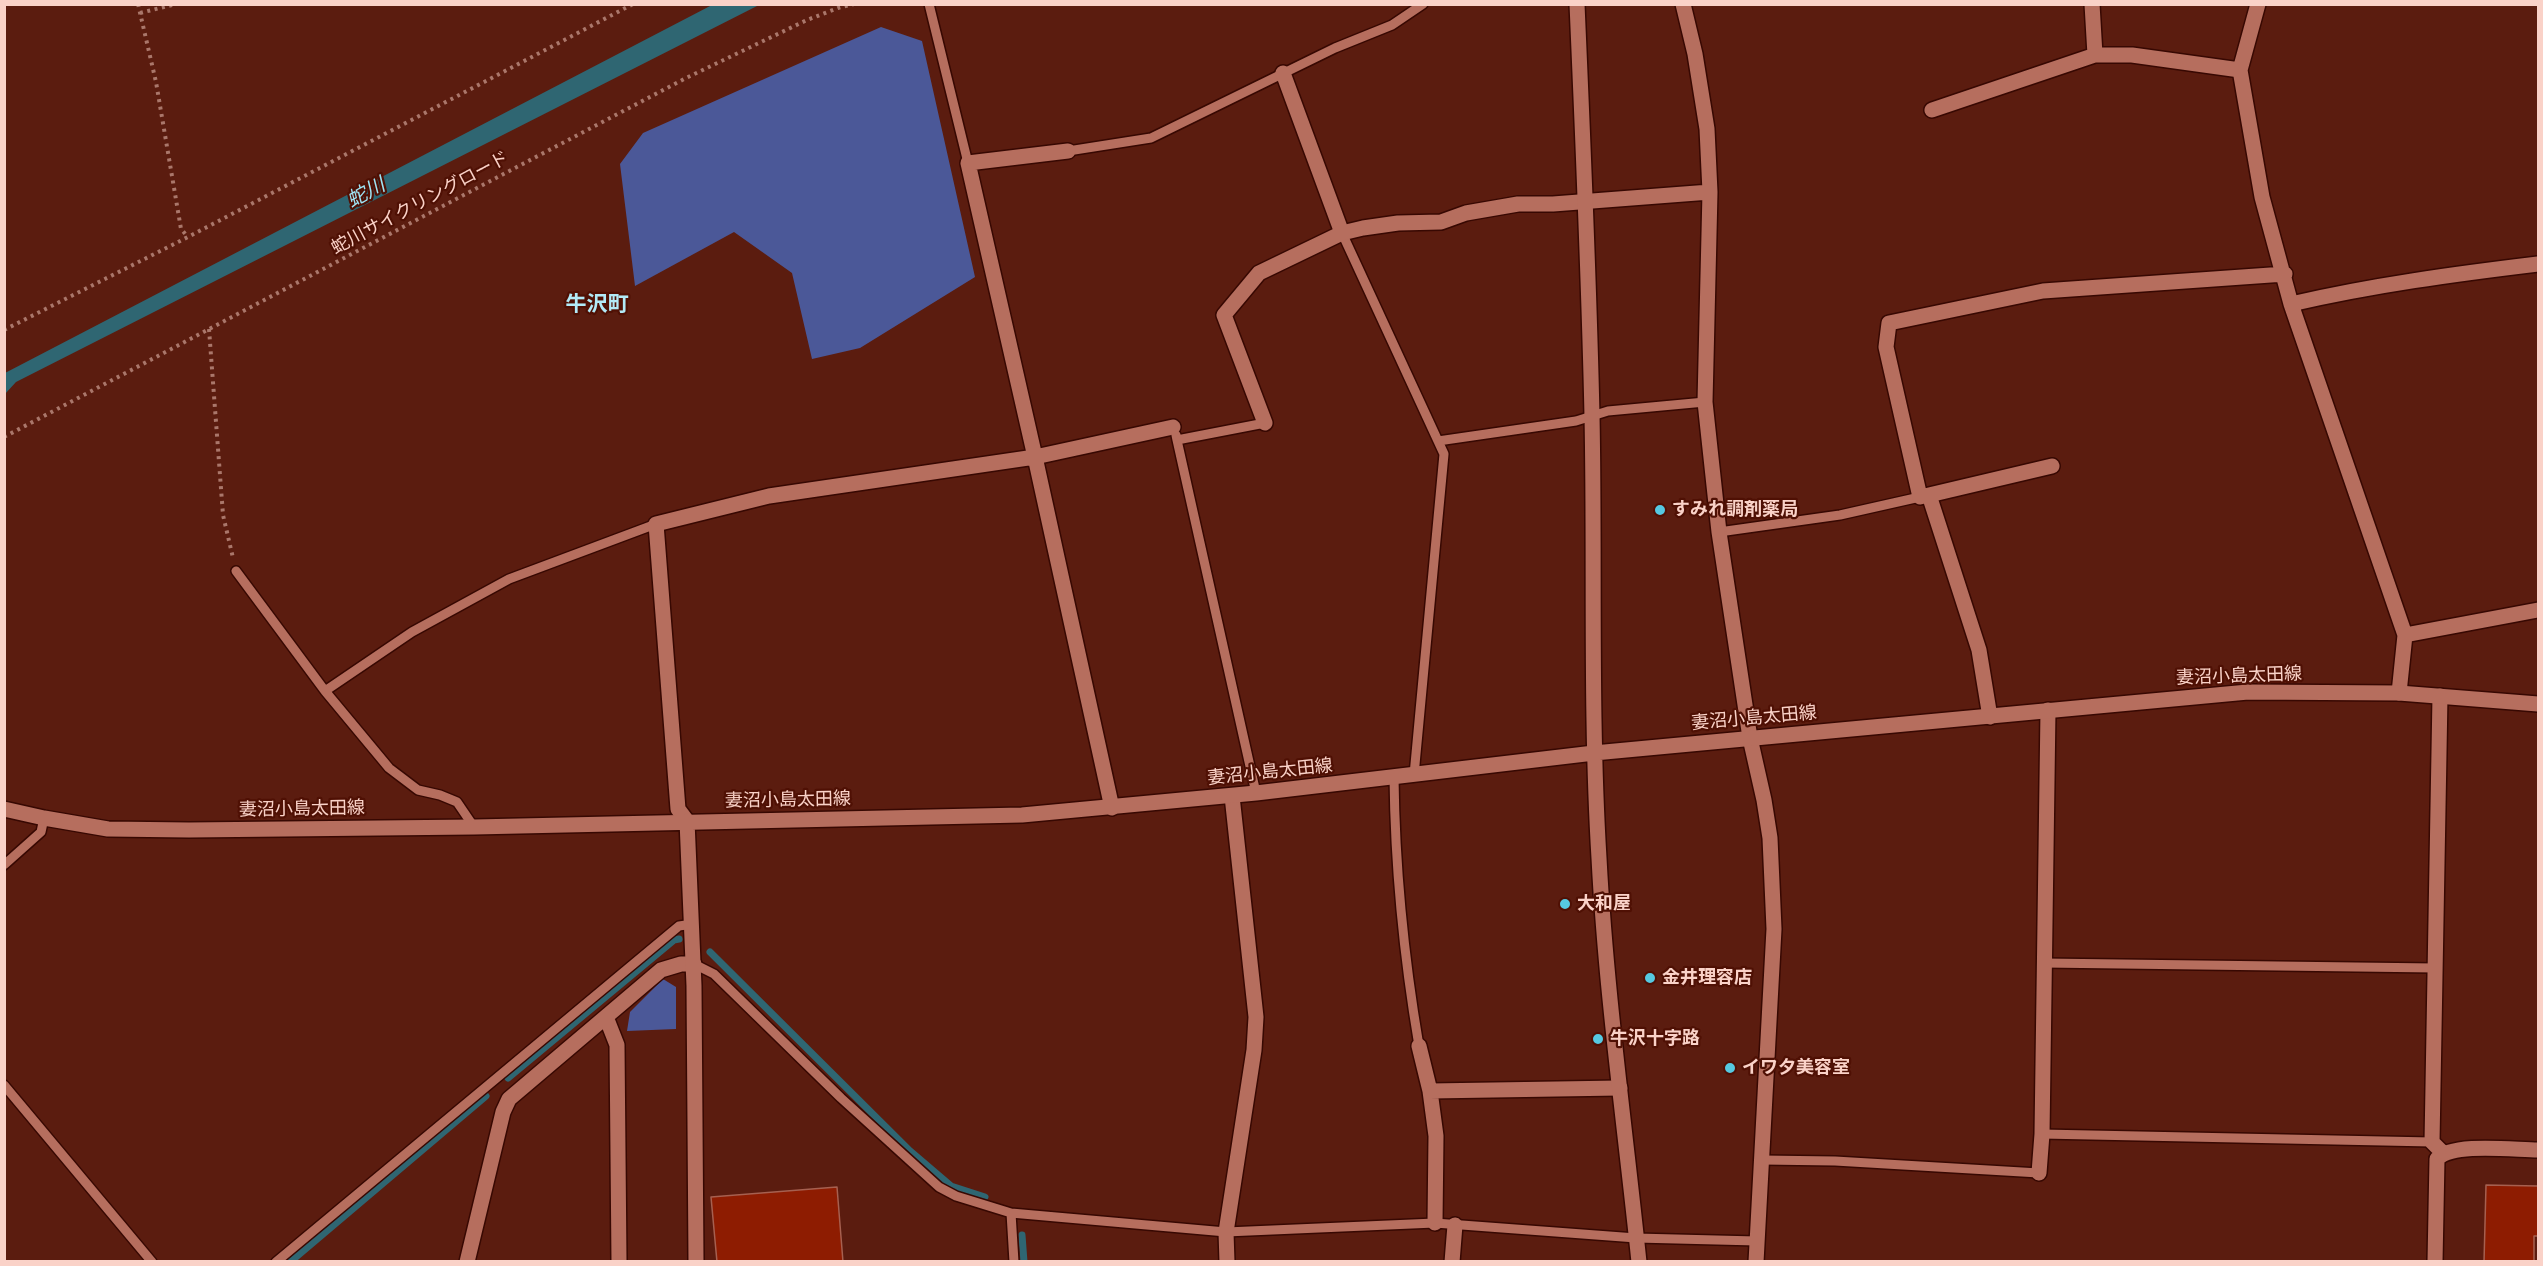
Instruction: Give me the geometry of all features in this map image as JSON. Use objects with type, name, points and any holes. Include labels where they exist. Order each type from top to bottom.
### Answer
[{"type":"street","points":[[1577,4],[1592,416],[1594,753],[1607,971],[1639,1262]]},
{"type":"street","points":[[1683,4],[1702,94],[1710,192],[1705,402],[1719,532],[1750,738],[1764,800],[1773,880],[1774,929],[1756,1262]]},
{"type":"street","points":[[2092,4],[2095,55]]},
{"type":"street","points":[[2258,4],[2240,70],[2262,196],[2285,274],[2291,304],[2405,635],[2399,693]]},
{"type":"street","points":[[1932,110],[2095,55],[2132,55],[2240,70]]},
{"type":"street","points":[[1283,73],[1342,233]]},
{"type":"street","points":[[1068,151],[968,163],[1112,808]]},
{"type":"street","points":[[1265,423],[1224,315],[1259,273],[1342,233],[1398,223],[1441,222],[1466,213],[1498,206],[1586,202],[1710,192]]},
{"type":"street","points":[[2291,304],[2339,293],[2456,273],[2538,264]]},
{"type":"street","points":[[1990,717],[1979,651],[1925,496],[1886,347],[1889,323],[2043,291],[2285,274]]},
{"type":"street","points":[[696,1262],[693,924],[687,822],[678,809],[656,524],[769,496],[1175,434]]},
{"type":"street","points":[[1925,496],[2052,466]]},
{"type":"street","points":[[2405,635],[2538,610]]},
{"type":"street","name":"妻沼小島太田線","points":[[4,809],[44,818],[120,829],[474,827],[1022,815],[1232,796],[1594,753],[2248,692],[2399,693],[2538,704]]},
{"type":"street","points":[[2435,1262],[2438,1148],[2435,968],[2440,696]]},
{"type":"street","points":[[2039,1173],[2042,1134],[2048,710]]},
{"type":"street","points":[[1227,1262],[1226,1232],[1254,1050],[1256,1017],[1232,796]]},
{"type":"street","points":[[467,1262],[503,1112],[509,1099],[661,970],[681,964],[694,964]]},
{"type":"street","points":[[606,1017],[617,1045],[619,1262]]},
{"type":"street","points":[[1419,1046],[1430,1091],[1436,1136],[1435,1223]]},
{"type":"street","points":[[1430,1091],[1620,1088]]},
{"type":"street","points":[[2438,1148],[2538,1150]]},
{"type":"street","points":[[1452,1262],[1455,1225]]},
{"type":"lane","points":[[929,4],[968,163]]},
{"type":"lane","points":[[1068,151],[1151,138],[1335,48],[1392,25],[1423,4]]},
{"type":"lane","points":[[1342,233],[1444,454],[1414,775]]},
{"type":"lane","points":[[1438,441],[1576,421],[1608,411],[1705,402]]},
{"type":"lane","points":[[1256,793],[1175,434],[1265,423]]},
{"type":"lane","points":[[1719,532],[1840,515],[1925,496]]},
{"type":"lane","points":[[324,691],[412,632],[509,579],[656,524]]},
{"type":"lane","points":[[236,571],[324,691],[389,768],[418,790],[458,802],[474,827]]},
{"type":"lane","points":[[1394,777],[1396,840],[1407,957],[1419,1046]]},
{"type":"lane","points":[[4,865],[41,832],[44,818]]},
{"type":"lane","points":[[276,1262],[679,926],[693,924]]},
{"type":"lane","points":[[2043,963],[2435,968]]},
{"type":"lane","points":[[694,964],[714,974],[841,1098],[939,1187],[956,1196],[1011,1213],[1226,1232],[1435,1223],[1636,1238],[1757,1241]]},
{"type":"lane","points":[[4,1085],[152,1262]]},
{"type":"lane","points":[[2042,1134],[2438,1148]]},
{"type":"lane","points":[[1762,1160],[1835,1161],[2039,1173]]},
{"type":"lane","points":[[1011,1213],[1014,1262]]},
{"type":"path","points":[[138,4],[163,117],[181,229],[188,237]]},
{"type":"path","points":[[140,13],[176,4]]},
{"type":"path","points":[[4,330],[188,237],[633,4]]},
{"type":"path","name":"蛇川サイクリングロード","points":[[4,437],[686,78],[807,20],[854,4]]},
{"type":"path","points":[[209,329],[223,515],[236,571]]},
{"type":"shaded area","points":[[881,27],[922,41],[975,277],[860,348],[812,359],[792,273],[734,232],[635,286],[620,164],[643,133]]},
{"type":"shaded area","points":[[663,979],[676,987],[676,1029],[627,1031],[630,1012]]},
{"type":"water","name":"蛇川","points":[[712,5],[759,5],[16,382],[5,394],[5,373]]},
{"type":"building","points":[[2486,1185],[2538,1186],[2538,1236],[2534,1236],[2534,1262],[2484,1262]]},
{"type":"building","points":[[837,1187],[843,1262],[717,1262],[711,1197]]},
{"type":"waterway","points":[[508,1078],[674,940],[679,939]]},
{"type":"waterway","points":[[710,952],[910,1151],[951,1186],[985,1197]]},
{"type":"waterway","points":[[290,1262],[486,1096]]},
{"type":"waterway","points":[[1022,1235],[1024,1262]]},
{"type":"place","name":"すみれ調剤薬局","points":[[1660,510]]},
{"type":"place","name":"大和屋","points":[[1565,904]]},
{"type":"place","name":"金井理容店","points":[[1650,978]]},
{"type":"place","name":"牛沢十字路","points":[[1598,1039]]},
{"type":"place","name":"イワ夕美容室","points":[[1730,1068]]},
{"type":"district","name":"牛沢町","points":[[597,305]]}]
